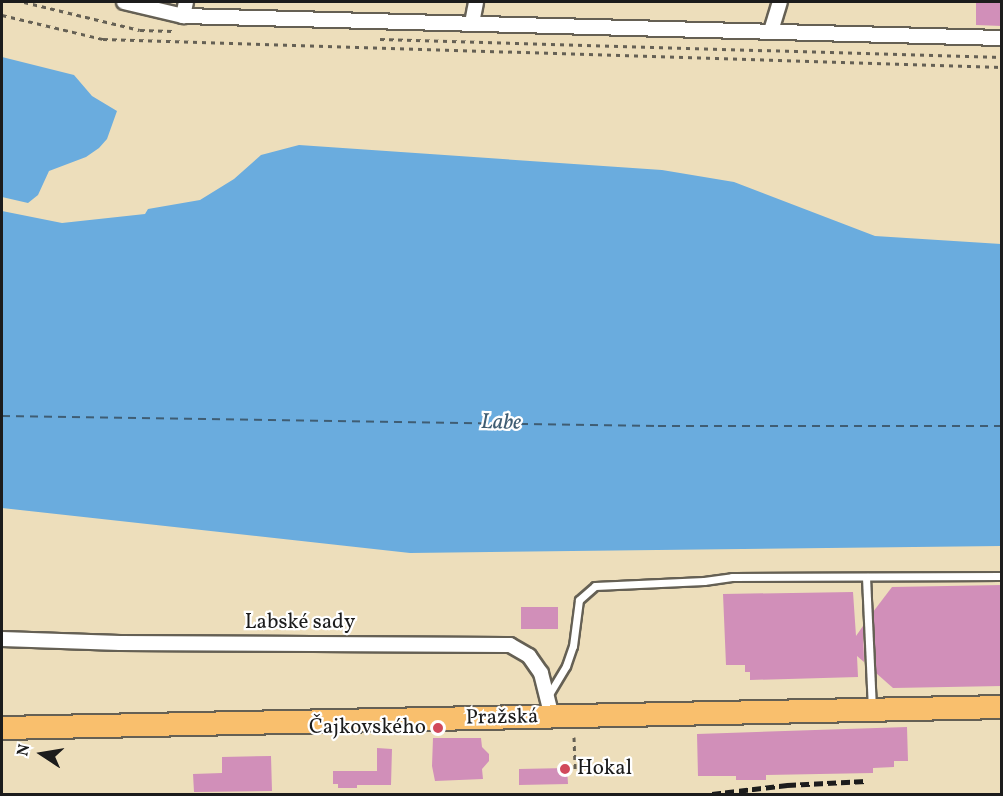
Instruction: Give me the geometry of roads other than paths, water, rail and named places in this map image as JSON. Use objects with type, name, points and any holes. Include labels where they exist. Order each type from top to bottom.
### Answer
[{"type":"main road","name":"Pražská","points":[[2,728],[557,711],[872,710],[1002,707]]},
{"type":"street","points":[[124,2],[183,16],[1002,38]]},
{"type":"street","points":[[183,16],[186,2]]},
{"type":"street","points":[[472,23],[476,2]]},
{"type":"street","points":[[771,31],[780,2]]},
{"type":"street","name":"Labské sady","points":[[2,639],[120,643],[510,645],[529,656],[541,673],[557,711]]},
{"type":"lane","points":[[557,711],[566,666],[573,646],[579,600],[595,586],[704,581],[732,577],[1002,576]]},
{"type":"lane","points":[[866,577],[872,710]]},
{"type":"water","points":[[2,57],[74,75],[92,96],[117,111],[107,139],[99,148],[86,157],[49,171],[38,195],[28,203],[2,197]]},
{"type":"water","name":"Labe","points":[[299,145],[662,170],[734,182],[875,236],[1001,244],[1001,546],[410,553],[2,508],[2,211],[62,223],[145,214],[148,209],[200,200],[234,179],[261,155]]},
{"type":"railway","points":[[712,794],[787,785],[866,781]]},
{"type":"place","name":"Čajkovského","points":[[438,728]]},
{"type":"place","name":"Hokal","points":[[565,769]]}]
